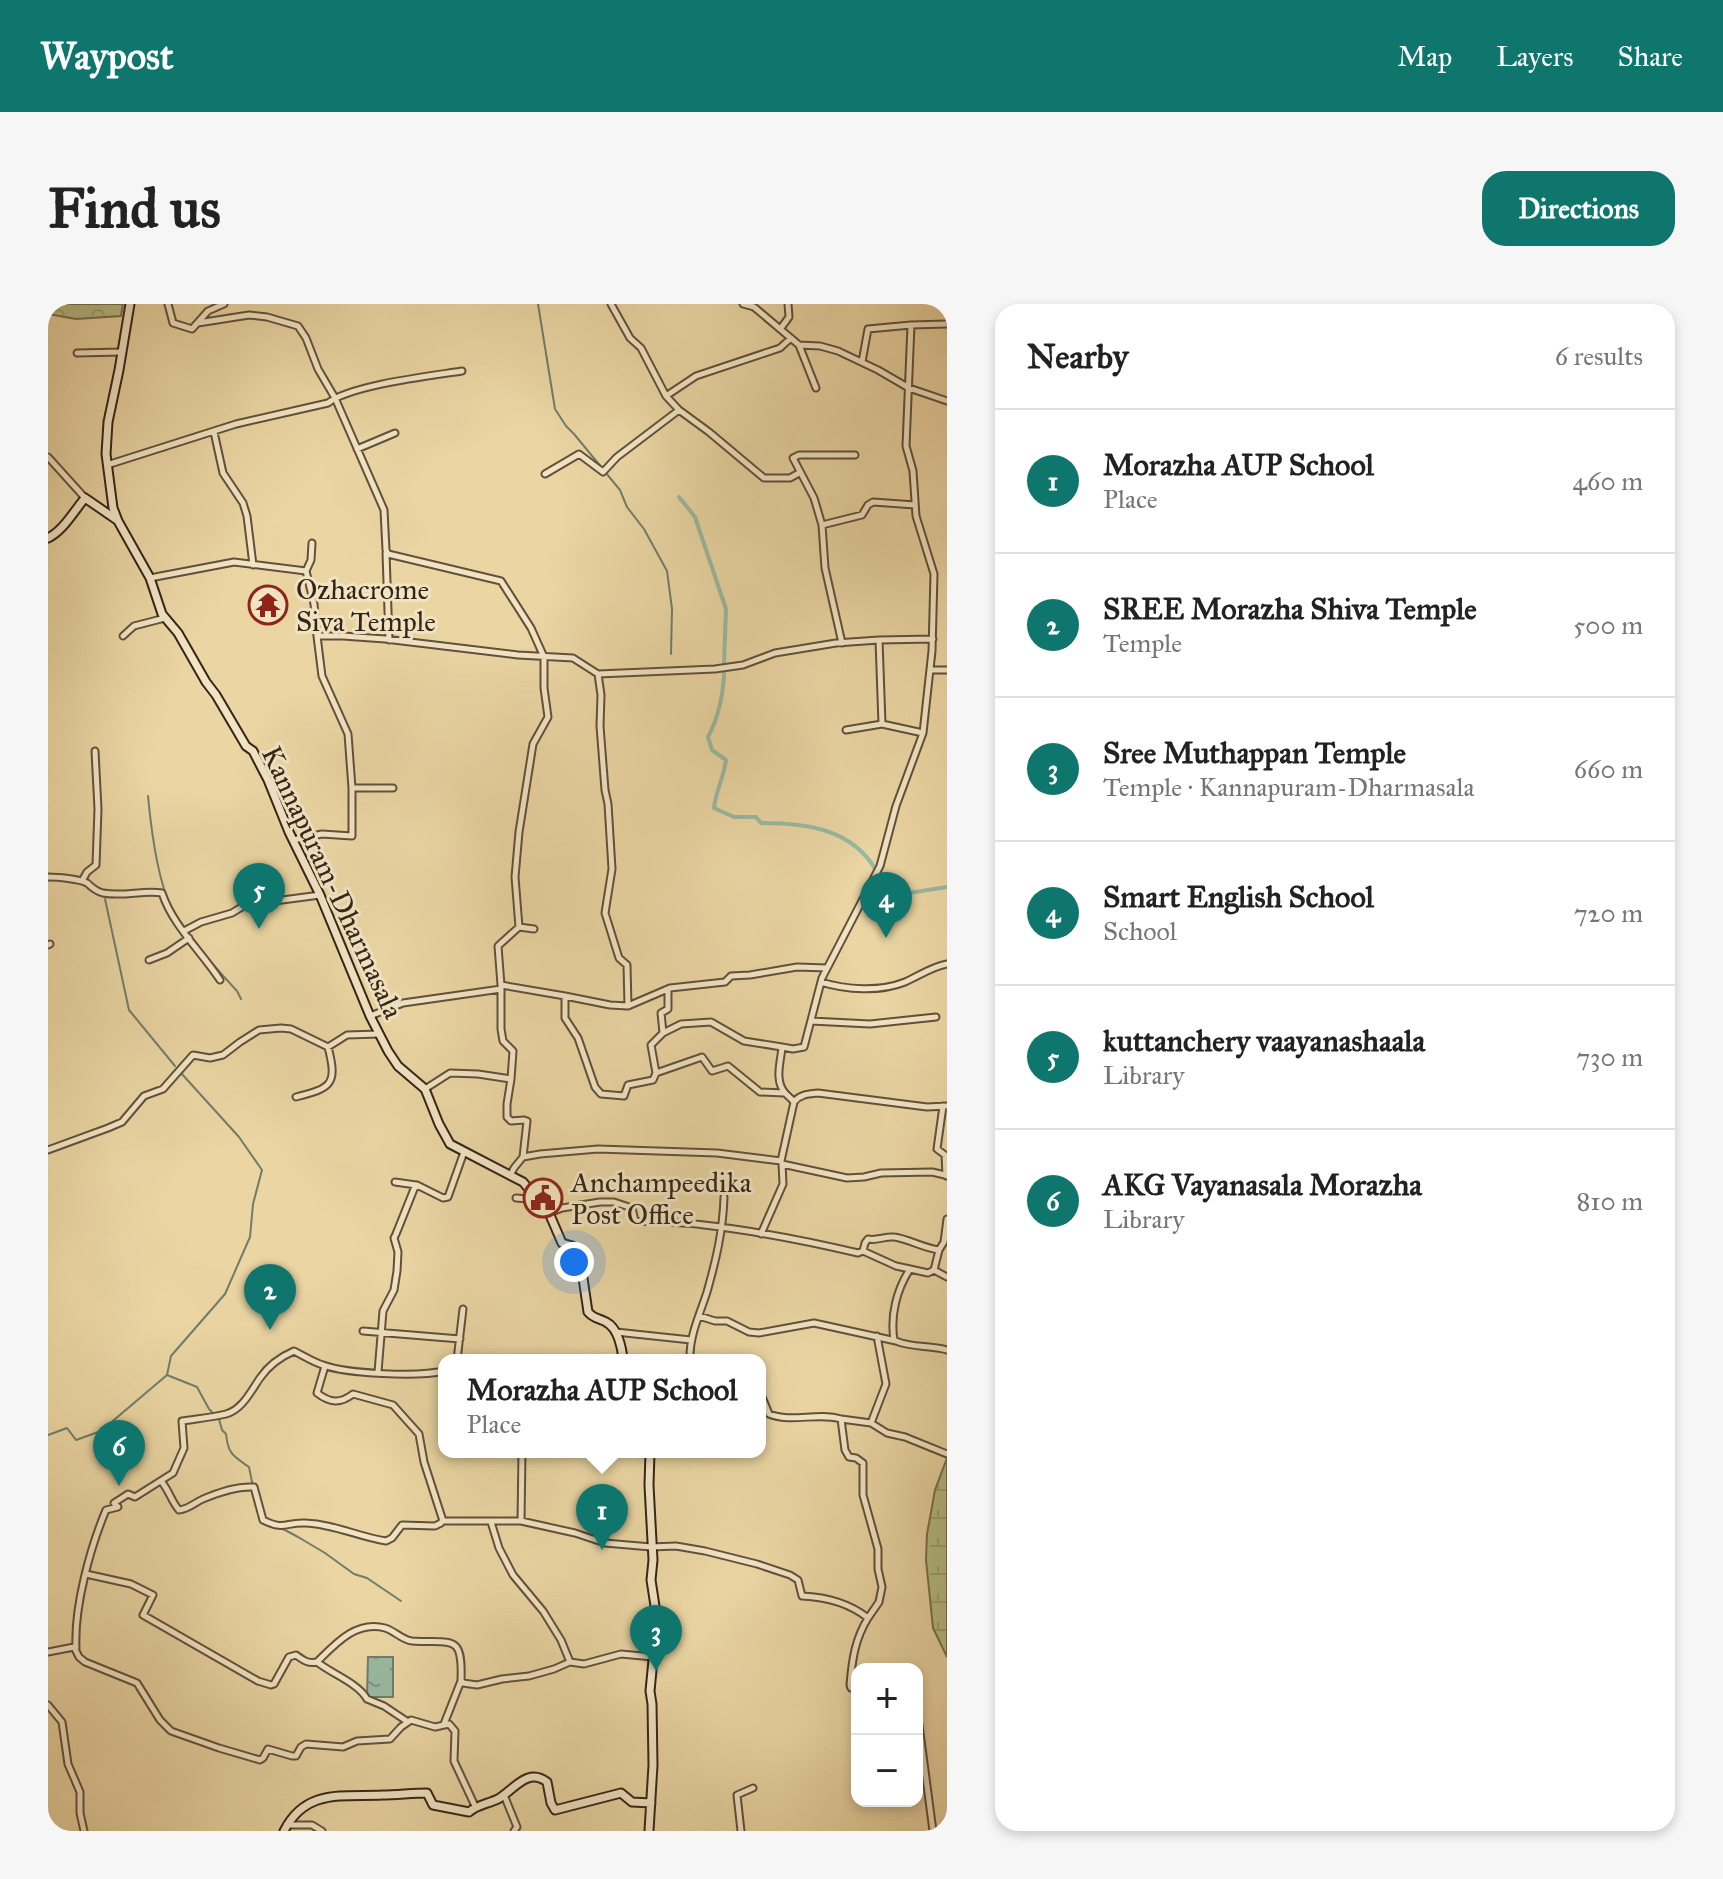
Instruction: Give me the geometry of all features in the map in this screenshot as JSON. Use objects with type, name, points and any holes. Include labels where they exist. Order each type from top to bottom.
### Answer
[{"type":"main road","name":"Kannapuram-Dharmasala","points":[[130,304],[108,422],[107,465],[113,508],[118,521],[150,578],[156,601],[246,746],[253,751],[320,895],[370,1016],[398,1066],[425,1089],[450,1144],[523,1182],[549,1213],[560,1240],[579,1251],[588,1312],[591,1317],[609,1323],[615,1331]]},
{"type":"main road","points":[[48,538],[64,525],[85,498],[118,521]]},
{"type":"main road","points":[[615,1331],[623,1354]]},
{"type":"main road","points":[[649,1831],[653,1765],[650,1691],[657,1619],[651,1580],[650,1458]]},
{"type":"main road","points":[[286,1828],[289,1821],[312,1801],[343,1794],[427,1793],[433,1805],[465,1812],[504,1795],[521,1780],[534,1777],[547,1782],[555,1810],[621,1793],[632,1802],[651,1803]]},
{"type":"street","points":[[168,304],[173,323],[192,329],[208,311],[224,304]]},
{"type":"street","points":[[611,304],[630,338],[641,348],[666,396],[679,410],[764,478],[790,478],[799,473]]},
{"type":"street","points":[[743,304],[754,307],[799,345],[816,388]]},
{"type":"street","points":[[781,328],[789,317],[788,304]]},
{"type":"street","points":[[198,323],[249,315],[267,317],[298,326],[306,338],[384,510],[389,640]]},
{"type":"street","points":[[862,362],[868,329],[947,324]]},
{"type":"street","points":[[654,1077],[651,1045],[663,1033],[681,1024],[711,1022],[744,1041],[793,1049],[804,1047],[821,982],[880,866],[896,806],[923,733],[933,639],[934,574],[916,516],[913,471],[906,446],[911,325]]},
{"type":"street","points":[[666,396],[696,376],[780,348],[791,338]]},
{"type":"street","points":[[799,345],[838,351],[909,388],[947,401]]},
{"type":"street","points":[[77,353],[122,352]]},
{"type":"street","points":[[107,465],[236,424],[328,403],[375,386],[462,371]]},
{"type":"street","points":[[545,474],[579,454],[604,470],[679,410]]},
{"type":"street","points":[[214,432],[223,473],[243,503],[247,516],[253,565]]},
{"type":"street","points":[[357,449],[395,433]]},
{"type":"street","points":[[842,643],[825,568],[822,525],[814,498],[793,458],[799,455],[855,455]]},
{"type":"street","points":[[48,457],[85,498]]},
{"type":"street","points":[[822,525],[862,515],[873,502],[915,505]]},
{"type":"street","points":[[292,840],[322,834],[352,836],[348,734],[322,676],[314,604],[306,571],[311,560],[312,543]]},
{"type":"street","points":[[386,552],[501,581],[531,628],[544,657],[548,717],[533,744],[519,832],[515,877],[519,927]]},
{"type":"street","points":[[150,578],[234,562],[306,571]]},
{"type":"street","points":[[123,636],[134,626],[166,618]]},
{"type":"street","points":[[317,636],[573,658],[598,674],[715,669],[743,665],[775,653],[842,643],[933,639]]},
{"type":"street","points":[[879,640],[882,724]]},
{"type":"street","points":[[930,670],[947,670]]},
{"type":"street","points":[[598,674],[612,869],[605,913],[619,958],[627,965],[628,1006]]},
{"type":"street","points":[[846,730],[882,724],[923,733]]},
{"type":"street","points":[[82,881],[96,865],[98,809],[95,751]]},
{"type":"street","points":[[352,788],[393,788]]},
{"type":"street","points":[[48,877],[82,881],[103,893],[162,893],[165,902],[220,980]]},
{"type":"street","points":[[186,930],[245,905],[320,895]]},
{"type":"street","points":[[511,1174],[523,1157],[527,1121],[511,1121],[507,1117],[514,1055],[503,1041],[501,1029],[498,946],[519,927],[534,929]]},
{"type":"street","points":[[149,960],[167,953],[189,938]]},
{"type":"street","points":[[821,982],[837,987],[889,987],[947,964]]},
{"type":"street","points":[[370,1016],[403,1003],[501,987],[628,1006],[668,989],[725,982],[731,976],[797,967],[827,968]]},
{"type":"street","points":[[663,1033],[661,1013],[668,1009],[668,989]]},
{"type":"street","points":[[523,1157],[598,1149],[717,1153],[781,1162],[847,1178],[881,1173],[932,1172],[946,1176],[945,1155],[937,1149],[945,1106],[927,1107],[818,1093],[790,1097],[760,1092],[728,1066],[712,1071],[702,1057],[628,1085],[624,1096],[601,1094],[597,1092],[578,1038],[565,1018],[565,996]]},
{"type":"street","points":[[811,1021],[870,1024],[936,1017]]},
{"type":"street","points":[[48,1150],[122,1122],[144,1096],[163,1089],[193,1055],[210,1058],[223,1055],[259,1030],[291,1029],[328,1047],[334,1067],[327,1085],[321,1090],[296,1097]]},
{"type":"street","points":[[328,1047],[347,1035],[379,1034]]},
{"type":"street","points":[[761,1234],[783,1184],[781,1162],[790,1097],[779,1076],[782,1047]]},
{"type":"street","points":[[425,1089],[450,1073],[511,1079]]},
{"type":"street","points":[[395,1182],[417,1185],[443,1198],[448,1197],[464,1152]]},
{"type":"street","points":[[378,1372],[383,1311],[394,1290],[398,1252],[394,1238],[417,1185]]},
{"type":"street","points":[[690,1354],[691,1340],[723,1227],[724,1197]]},
{"type":"street","points":[[516,1198],[536,1198]]},
{"type":"street","points":[[549,1213],[562,1208],[614,1202],[632,1208],[635,1221],[676,1222],[795,1238],[858,1253],[863,1251],[896,1266],[928,1273],[934,1270],[944,1242],[947,1219]]},
{"type":"street","points":[[863,1251],[868,1239],[873,1241],[891,1237],[939,1250]]},
{"type":"street","points":[[894,1340],[896,1299],[910,1269]]},
{"type":"street","points":[[934,1270],[947,1277]]},
{"type":"street","points":[[458,1354],[463,1309]]},
{"type":"street","points":[[699,1316],[727,1321],[749,1332],[814,1323],[906,1345],[947,1350]]},
{"type":"street","points":[[363,1331],[460,1339]]},
{"type":"street","points":[[615,1331],[691,1340]]},
{"type":"street","points":[[871,1423],[886,1384],[877,1336]]},
{"type":"street","points":[[438,1371],[378,1372],[325,1366],[294,1351],[270,1366],[252,1393],[228,1414],[182,1421],[184,1448],[173,1473],[135,1497],[128,1494],[121,1497],[114,1503],[118,1507],[106,1510],[86,1574],[75,1629],[76,1648],[85,1662],[137,1683],[160,1720],[171,1731],[260,1760],[270,1749],[296,1756],[306,1744],[343,1747],[357,1741],[390,1739],[411,1720],[435,1727],[449,1724],[455,1731],[454,1761],[475,1806]]},
{"type":"street","points":[[325,1366],[317,1393],[320,1396],[343,1401],[353,1394],[393,1405],[419,1434],[442,1521]]},
{"type":"street","points":[[766,1407],[769,1414],[778,1418],[832,1416],[871,1423],[887,1433],[947,1454]]},
{"type":"street","points":[[841,1419],[845,1450],[849,1457],[863,1463],[863,1495],[878,1549],[882,1587],[879,1602],[856,1642],[852,1663]]},
{"type":"street","points":[[521,1521],[522,1458]]},
{"type":"street","points":[[161,1481],[179,1510],[234,1488],[253,1487],[263,1520],[276,1527],[301,1522],[327,1525],[386,1541],[402,1525],[435,1526],[442,1521],[521,1521],[605,1543],[676,1546],[705,1551],[777,1570],[798,1580],[802,1596],[830,1599],[868,1618]]},
{"type":"street","points":[[491,1522],[499,1548],[513,1575],[543,1611],[570,1662]]},
{"type":"street","points":[[86,1574],[131,1584],[153,1595],[143,1615],[258,1681],[271,1685],[292,1655],[311,1663],[317,1662],[337,1641],[364,1627],[380,1627],[405,1640],[455,1645],[461,1655],[461,1680],[444,1724]]},
{"type":"street","points":[[48,1652],[76,1648]]},
{"type":"street","points":[[461,1680],[477,1685],[529,1676],[570,1662],[584,1664],[621,1654],[653,1657]]},
{"type":"street","points":[[317,1662],[354,1686],[367,1699],[408,1722]]},
{"type":"street","points":[[48,1705],[62,1722],[68,1764],[80,1792],[84,1831]]},
{"type":"street","points":[[920,1735],[933,1831]]},
{"type":"street","points":[[741,1831],[737,1795],[753,1788]]},
{"type":"street","points":[[504,1795],[517,1827],[514,1831]]},
{"type":"street","points":[[286,1828],[312,1825],[322,1831]]},
{"type":"green space","points":[[48,304],[123,304],[121,316],[76,319],[48,314]]},
{"type":"green space","points":[[947,1458],[947,1657],[933,1628],[926,1560],[935,1490]]},
{"type":"water","points":[[368,1657],[393,1657],[393,1697],[367,1697]]},
{"type":"waterway","points":[[538,304],[555,409],[602,468]]},
{"type":"waterway","points":[[606,473],[620,490],[627,507],[644,529],[667,571],[672,609],[671,654]]},
{"type":"waterway","points":[[679,497],[695,517],[726,609],[724,664]]},
{"type":"waterway","points":[[724,671],[720,705],[708,737],[712,750],[726,760],[714,808],[734,817],[756,817],[761,823],[794,824],[826,831],[854,845],[876,870]]},
{"type":"waterway","points":[[148,796],[158,868],[171,907],[193,941],[241,999]]},
{"type":"waterway","points":[[881,873],[909,893],[947,887]]},
{"type":"waterway","points":[[105,899],[129,1010],[175,1066]]},
{"type":"waterway","points":[[48,1435],[67,1428],[76,1440],[101,1431],[167,1375],[171,1356],[225,1294],[250,1237],[253,1204],[262,1170],[239,1137],[181,1073]]},
{"type":"waterway","points":[[167,1375],[197,1387],[212,1412]]},
{"type":"waterway","points":[[219,1419],[230,1450],[249,1467],[253,1487]]},
{"type":"waterway","points":[[272,1526],[298,1537],[401,1601]]},
{"type":"place","name":"Ozhacrome Siva Temple","points":[[268,605]]},
{"type":"place","name":"kuttanchery vaayanashaala","points":[[259,929]]},
{"type":"place","name":"Smart English School","points":[[886,938]]},
{"type":"place","name":"Anchampeedika Post Office","points":[[543,1198]]},
{"type":"place","name":"SREE Morazha Shiva Temple","points":[[270,1330]]},
{"type":"place","name":"AKG Vayanasala Morazha","points":[[119,1486]]},
{"type":"place","name":"Morazha AUP School","points":[[602,1550]]},
{"type":"place","name":"Sree Muthappan Temple","points":[[656,1671]]}]
